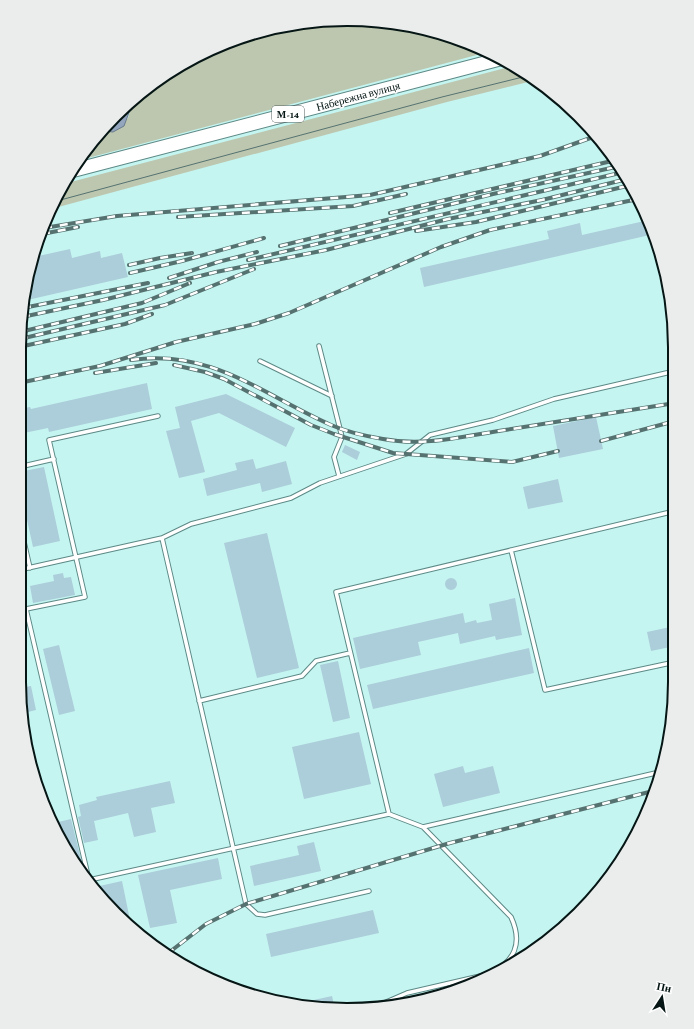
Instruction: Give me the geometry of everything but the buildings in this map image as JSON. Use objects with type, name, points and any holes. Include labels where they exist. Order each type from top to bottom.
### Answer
[{"type":"highway","name":"Набережна вулиця","points":[[80,169],[493,61]]},
{"type":"lane","points":[[319,346],[342,437],[334,457],[339,476]]},
{"type":"lane","points":[[260,361],[332,396]]},
{"type":"lane","points":[[26,569],[162,538],[191,524],[291,498],[320,483],[406,454],[430,434],[493,420],[554,399],[668,373]]},
{"type":"lane","points":[[86,869],[26,609],[85,597],[50,440],[158,416]]},
{"type":"lane","points":[[26,465],[54,459]]},
{"type":"lane","points":[[389,814],[336,592],[668,513]]},
{"type":"lane","points":[[162,538],[246,904],[257,914],[265,915],[369,891]]},
{"type":"lane","points":[[511,550],[545,690],[668,664]]},
{"type":"lane","points":[[26,551],[30,568]]},
{"type":"lane","points":[[199,700],[302,676],[316,661],[350,653]]},
{"type":"lane","points":[[423,827],[655,773]]},
{"type":"lane","points":[[94,879],[389,814],[423,827],[511,917],[516,928],[517,939],[510,959]]},
{"type":"lane","points":[[392,1000],[407,993],[472,978]]},
{"type":"green space","points":[[347,26],[389,29],[430,37],[479,54],[88,158],[109,132],[113,132],[128,118],[130,110],[152,92],[169,80],[205,59],[244,43],[284,32]]},
{"type":"green space","points":[[506,68],[528,82],[447,102],[58,207],[72,182]]},
{"type":"water","points":[[130,111],[124,126],[113,132],[109,132]]},
{"type":"tram line","points":[[62,200],[442,97],[521,77]]},
{"type":"railway","points":[[49,227],[117,216],[370,195],[540,156],[590,138]]},
{"type":"railway","points":[[390,213],[609,162]]},
{"type":"railway","points":[[280,246],[493,194],[613,168]]},
{"type":"railway","points":[[248,260],[617,174]]},
{"type":"railway","points":[[28,316],[103,300],[216,272],[326,250],[448,219],[542,200],[621,180]]},
{"type":"railway","points":[[416,231],[476,222],[625,187]]},
{"type":"railway","points":[[178,217],[353,206],[406,194]]},
{"type":"railway","points":[[26,382],[100,366],[176,342],[255,324],[289,313],[441,247],[490,230],[632,200]]},
{"type":"railway","points":[[47,233],[78,227]]},
{"type":"railway","points":[[130,273],[182,261],[264,238]]},
{"type":"railway","points":[[169,278],[218,262],[257,252]]},
{"type":"railway","points":[[129,265],[192,253]]},
{"type":"railway","points":[[26,337],[165,305],[254,269]]},
{"type":"railway","points":[[29,307],[148,283]]},
{"type":"railway","points":[[27,330],[142,303],[190,283]]},
{"type":"railway","points":[[26,345],[125,324],[152,314]]},
{"type":"railway","points":[[131,360],[160,358],[186,361],[212,367],[259,388],[331,425],[350,432],[399,441],[414,442],[444,440],[668,404]]},
{"type":"railway","points":[[95,373],[156,363]]},
{"type":"railway","points":[[174,365],[205,372],[224,379],[311,425],[393,453],[512,462],[558,451]]},
{"type":"railway","points":[[601,441],[668,423]]},
{"type":"railway","points":[[171,951],[206,924],[246,904],[450,843],[648,792]]}]
